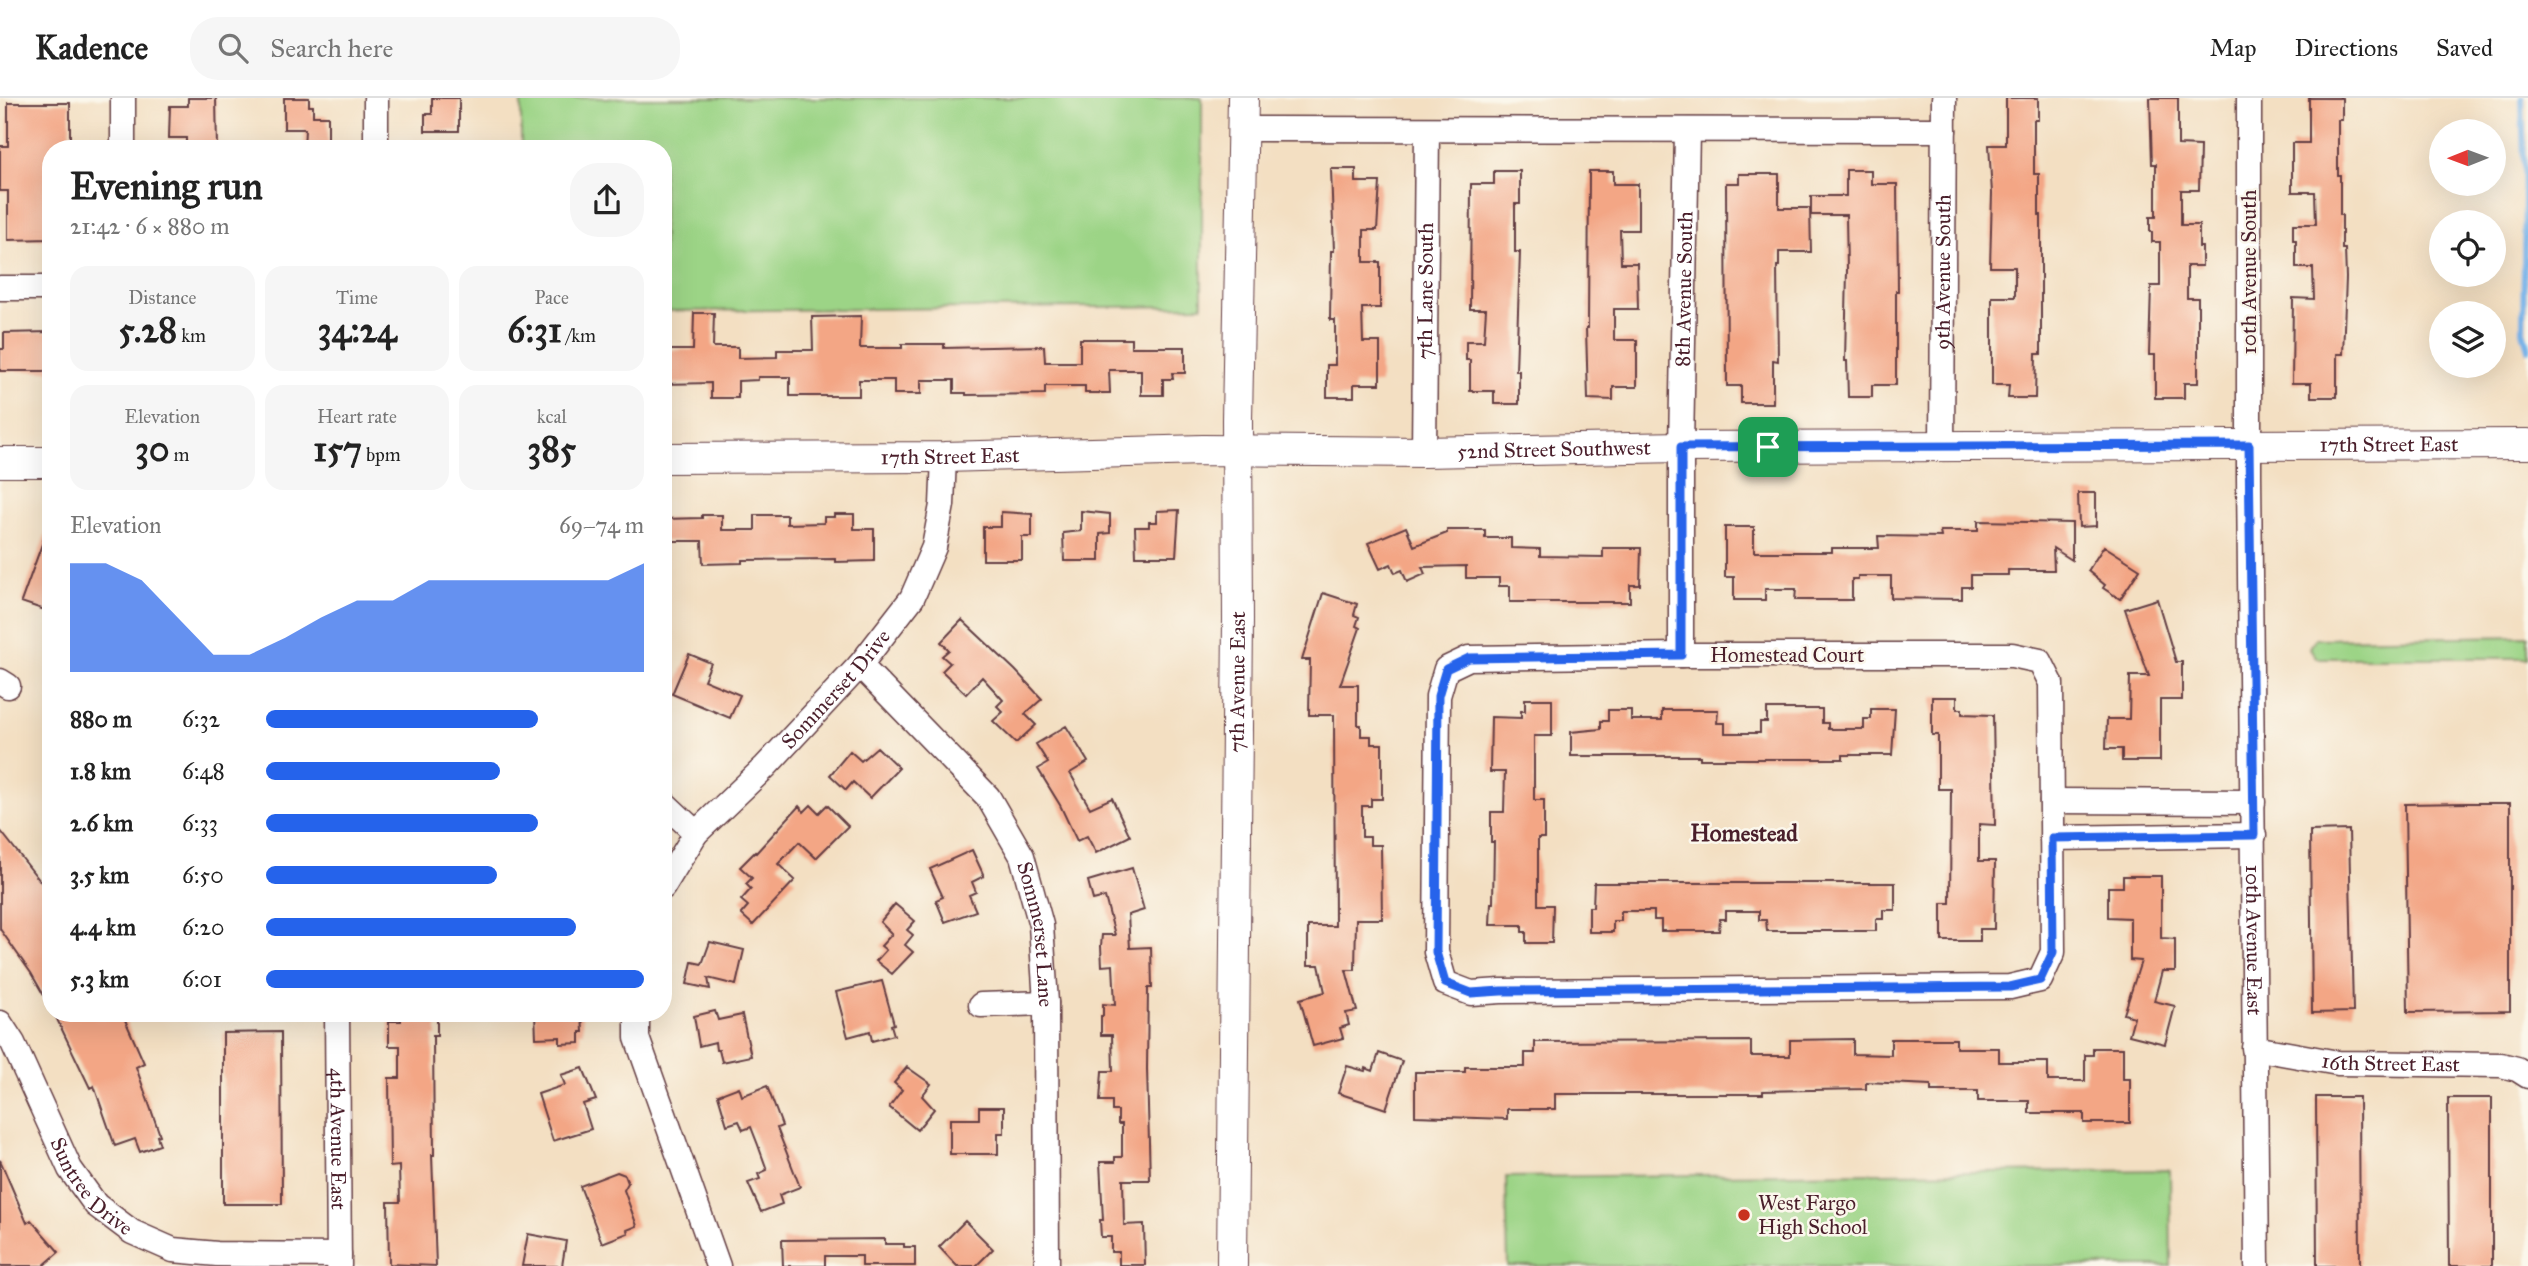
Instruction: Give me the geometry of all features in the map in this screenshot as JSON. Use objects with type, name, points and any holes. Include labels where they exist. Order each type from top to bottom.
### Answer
[{"type":"street","points":[[123,98],[123,140]]},
{"type":"street","points":[[376,98],[376,140]]},
{"type":"street","name":"7th Avenue East","points":[[1232,1266],[1237,451],[1243,98]]},
{"type":"street","name":"9th Avenue South","points":[[1942,447],[1944,98]]},
{"type":"street","name":"10th Avenue South","points":[[2249,98],[2249,445]]},
{"type":"street","points":[[1244,129],[1944,130]]},
{"type":"street","name":"7th Lane South","points":[[1424,452],[1427,130]]},
{"type":"street","name":"8th Avenue South","points":[[1681,655],[1681,447],[1687,131]]},
{"type":"street","points":[[0,288],[42,288]]},
{"type":"street","name":"17th Street East","points":[[2249,445],[2528,444]]},
{"type":"street","name":"52nd Street Southwest","points":[[1237,451],[1424,452],[1681,447],[2249,445]]},
{"type":"street","name":"10th Avenue East","points":[[2249,445],[2257,1266]]},
{"type":"street","name":"17th Street East","points":[[672,458],[944,457],[1237,451]]},
{"type":"street","name":"Sommerset Drive","points":[[672,872],[696,833],[765,766],[860,664],[912,598],[934,547],[942,505],[944,457]]},
{"type":"street","points":[[0,461],[42,461]]},
{"type":"street","name":"Homestead Court","points":[[2012,655],[2040,661],[2051,683],[2052,801],[2053,952],[2040,980],[2010,987],[1471,993],[1445,983],[1436,952],[1438,696],[1446,669],[1469,658],[2012,655]]},
{"type":"street","name":"Sommerset Lane","points":[[860,664],[988,797],[1022,856],[1041,925],[1046,1003],[1047,1266]]},
{"type":"street","points":[[2052,801],[2253,802]]},
{"type":"street","points":[[672,810],[696,833]]},
{"type":"street","points":[[2052,838],[2254,835]]},
{"type":"street","points":[[981,1005],[1046,1003]]},
{"type":"street","name":"4th Avenue East","points":[[337,1022],[339,1260]]},
{"type":"street","points":[[637,1022],[637,1038],[718,1266]]},
{"type":"street","name":"Suntree Drive","points":[[0,1023],[13,1043],[69,1169],[96,1205],[132,1232],[173,1250],[339,1260]]},
{"type":"street","name":"16th Street East","points":[[2254,1048],[2338,1063],[2501,1065],[2517,1069],[2528,1076]]},
{"type":"green space","points":[[521,98],[1202,98],[1202,306],[672,311],[672,140],[521,140]]},
{"type":"green space","points":[[2528,636],[2528,658],[2316,658],[2310,648],[2315,639]]},
{"type":"green space","name":"West Fargo High School","points":[[2170,1170],[2171,1266],[1508,1266],[1506,1177]]},
{"type":"building","points":[[188,98],[216,98],[217,140],[169,138],[170,106],[188,106]]},
{"type":"building","points":[[284,98],[309,98],[309,106],[313,106],[313,116],[328,116],[328,140],[304,140],[305,129],[284,129]]},
{"type":"building","points":[[432,98],[459,98],[459,131],[425,131],[425,114],[432,114]]},
{"type":"building","points":[[2006,98],[2038,98],[2038,120],[2034,120],[2034,174],[2039,174],[2041,215],[2041,354],[2036,354],[2035,398],[2008,398],[2009,385],[1992,385],[1992,297],[2015,297],[2015,267],[1990,267],[1992,193],[1989,145],[2006,145]]},
{"type":"building","points":[[2150,98],[2178,98],[2178,145],[2200,146],[2199,190],[2181,190],[2181,225],[2199,225],[2199,247],[2202,247],[2202,266],[2187,266],[2187,298],[2198,298],[2198,383],[2184,383],[2184,398],[2155,398],[2155,355],[2149,355],[2151,286],[2160,286],[2160,242],[2152,242],[2150,232],[2150,217],[2156,217],[2156,164],[2152,164]]},
{"type":"building","points":[[2309,98],[2342,98],[2342,120],[2338,120],[2338,175],[2346,278],[2343,354],[2337,354],[2337,397],[2311,397],[2311,383],[2292,383],[2293,298],[2314,299],[2313,268],[2296,268],[2296,240],[2293,240],[2293,224],[2316,224],[2315,192],[2292,192],[2292,143],[2309,143]]},
{"type":"building","points":[[8,103],[70,103],[70,140],[42,140],[42,239],[8,240],[8,191],[0,191],[0,146],[8,146]]},
{"type":"building","points":[[1331,169],[1356,169],[1356,182],[1380,182],[1377,230],[1364,230],[1364,262],[1380,262],[1380,308],[1362,308],[1363,342],[1380,342],[1380,384],[1354,384],[1354,397],[1327,397],[1327,365],[1335,365],[1335,320],[1330,320],[1331,251],[1334,251]]},
{"type":"building","points":[[1846,170],[1871,170],[1871,184],[1897,184],[1896,385],[1872,385],[1872,397],[1848,397],[1845,361],[1846,215],[1811,215],[1811,196],[1846,196]]},
{"type":"building","points":[[1494,171],[1520,171],[1520,204],[1515,204],[1515,252],[1520,252],[1516,371],[1519,371],[1519,404],[1494,404],[1494,391],[1470,391],[1470,360],[1466,360],[1466,341],[1484,341],[1486,309],[1470,309],[1471,184],[1494,184]]},
{"type":"building","points":[[1589,171],[1613,171],[1613,184],[1638,184],[1638,230],[1620,230],[1621,263],[1637,263],[1638,309],[1614,309],[1614,340],[1637,340],[1637,387],[1613,387],[1613,400],[1588,399],[1586,328]]},
{"type":"building","points":[[1739,174],[1779,174],[1779,208],[1810,208],[1811,252],[1779,252],[1778,361],[1773,360],[1773,403],[1741,403],[1741,386],[1727,386],[1726,183],[1739,183]]},
{"type":"building","points":[[694,313],[714,313],[713,347],[738,347],[738,358],[777,357],[777,350],[813,350],[812,317],[861,316],[860,348],[902,348],[902,344],[944,344],[944,348],[1044,346],[1045,362],[1080,362],[1080,339],[1131,339],[1131,347],[1185,347],[1185,373],[1172,373],[1173,379],[1163,379],[1163,395],[1141,395],[1141,370],[1109,370],[1110,393],[1085,393],[1085,386],[1045,386],[1045,394],[966,395],[954,393],[954,380],[921,380],[921,394],[894,394],[894,380],[859,380],[859,396],[790,396],[790,377],[758,377],[758,380],[738,381],[738,398],[711,398],[711,383],[672,384],[672,350],[693,350]]},
{"type":"building","points":[[42,332],[42,371],[0,371],[0,349],[4,349],[4,333]]},
{"type":"building","points":[[2078,493],[2096,493],[2096,526],[2079,527]]},
{"type":"building","points":[[1179,510],[1176,556],[1136,556],[1135,527],[1149,527],[1149,522],[1157,522],[1157,511]]},
{"type":"building","points":[[1081,511],[1110,514],[1110,533],[1100,534],[1100,561],[1064,561],[1063,533],[1081,531]]},
{"type":"building","points":[[1001,512],[1032,514],[1032,537],[1022,537],[1022,560],[983,560],[983,527],[1001,527]]},
{"type":"building","points":[[834,514],[854,514],[854,529],[874,529],[874,561],[742,560],[742,563],[703,564],[702,541],[672,541],[672,519],[722,515],[722,530],[755,530],[755,515],[787,515],[787,524],[824,523],[824,517],[834,517]]},
{"type":"building","points":[[1978,521],[2072,523],[2072,560],[2053,548],[2054,570],[2008,570],[2008,575],[1971,575],[1971,587],[1962,587],[1962,599],[1891,598],[1891,576],[1858,576],[1858,579],[1852,579],[1852,600],[1795,600],[1796,589],[1765,589],[1765,600],[1734,600],[1734,577],[1725,577],[1725,527],[1754,527],[1754,552],[1832,552],[1832,548],[1879,548],[1878,536],[1941,537],[1940,531],[1978,531]]},
{"type":"building","points":[[1406,527],[1414,546],[1447,533],[1447,530],[1485,530],[1485,538],[1511,538],[1511,548],[1540,549],[1540,556],[1603,557],[1603,548],[1641,548],[1640,585],[1630,585],[1630,602],[1510,602],[1510,586],[1499,586],[1499,578],[1466,578],[1466,566],[1422,567],[1425,574],[1407,582],[1402,570],[1395,573],[1391,564],[1380,569],[1368,543]]},
{"type":"building","points":[[42,544],[42,609],[21,602]]},
{"type":"building","points":[[2104,546],[2140,569],[2120,599],[2103,588],[2105,585],[2088,571]]},
{"type":"building","points":[[1323,593],[1357,604],[1354,615],[1359,617],[1356,626],[1360,628],[1340,685],[1358,685],[1358,725],[1361,725],[1361,736],[1371,736],[1371,744],[1382,744],[1382,799],[1371,799],[1371,806],[1362,806],[1362,837],[1370,837],[1370,845],[1381,845],[1382,919],[1356,919],[1355,970],[1346,970],[1357,1011],[1346,1013],[1349,1025],[1340,1028],[1343,1038],[1313,1046],[1300,999],[1325,992],[1319,965],[1308,965],[1308,926],[1335,926],[1334,715],[1309,715],[1310,660],[1302,660]]},
{"type":"building","points":[[2157,599],[2176,662],[2182,662],[2182,700],[2160,700],[2160,761],[2122,761],[2122,749],[2106,749],[2107,719],[2129,719],[2130,676],[2149,676],[2125,609]]},
{"type":"building","points":[[962,620],[1042,699],[1025,714],[1036,725],[1016,743],[993,721],[1003,712],[997,706],[1003,700],[982,677],[966,694],[942,671],[950,663],[942,656],[949,650],[941,642]]},
{"type":"building","points":[[689,654],[711,663],[704,680],[740,695],[730,718],[672,694]]},
{"type":"building","points":[[1932,697],[1957,697],[1957,709],[1962,709],[1962,714],[1993,715],[1995,825],[1979,824],[1979,861],[1995,861],[1994,929],[1980,929],[1980,941],[1942,941],[1942,903],[1950,903],[1951,789],[1938,789],[1938,735],[1932,735]]},
{"type":"building","points":[[1525,699],[1552,699],[1552,736],[1534,736],[1534,800],[1544,800],[1544,838],[1538,838],[1538,905],[1553,905],[1552,943],[1526,943],[1526,932],[1522,932],[1522,925],[1490,925],[1494,842],[1491,842],[1491,812],[1504,812],[1505,772],[1490,772],[1491,717],[1521,718],[1521,711],[1525,711]]},
{"type":"building","points":[[1767,709],[1822,709],[1822,723],[1828,723],[1828,729],[1864,729],[1864,719],[1871,719],[1871,709],[1895,709],[1892,755],[1843,755],[1843,759],[1571,756],[1571,732],[1601,729],[1601,721],[1608,721],[1608,710],[1631,710],[1631,720],[1662,720],[1662,710],[1718,710],[1717,723],[1725,723],[1725,733],[1760,733],[1760,722],[1767,722]]},
{"type":"building","points":[[1066,726],[1088,762],[1070,773],[1090,808],[1112,798],[1130,836],[1096,853],[1087,836],[1077,841],[1060,805],[1038,769],[1048,763],[1036,744]]},
{"type":"building","points":[[877,747],[899,768],[870,798],[853,782],[846,790],[830,775],[850,751],[861,761]]},
{"type":"building","points":[[2510,803],[2510,1011],[2408,1012],[2405,804]]},
{"type":"building","points":[[811,805],[819,813],[827,805],[848,826],[816,858],[799,842],[778,864],[795,880],[753,925],[741,914],[748,906],[741,900],[751,889],[746,884],[752,878],[740,867],[799,806],[804,812]]},
{"type":"building","points":[[0,830],[42,884],[42,992],[0,929]]},
{"type":"building","points":[[2349,830],[2353,1012],[2312,1013],[2310,831]]},
{"type":"building","points":[[972,850],[984,876],[972,882],[976,892],[969,895],[976,911],[945,922],[936,900],[943,897],[930,869]]},
{"type":"building","points":[[1132,868],[1144,910],[1128,915],[1130,948],[1151,947],[1152,988],[1148,988],[1147,1069],[1150,1180],[1123,1180],[1124,1225],[1144,1224],[1145,1265],[1119,1265],[1119,1252],[1111,1252],[1111,1237],[1101,1237],[1100,1220],[1103,1220],[1100,1162],[1115,1162],[1115,1157],[1122,1157],[1122,1124],[1118,1124],[1118,1111],[1112,1111],[1112,1101],[1100,1101],[1102,1071],[1113,1071],[1112,1035],[1101,1035],[1101,1016],[1103,1004],[1115,1005],[1113,965],[1102,966],[1101,946],[1102,935],[1115,935],[1105,897],[1093,900],[1088,881]]},
{"type":"building","points":[[2123,876],[2161,876],[2161,938],[2175,939],[2175,971],[2162,971],[2154,1001],[2175,1006],[2165,1044],[2129,1035],[2134,1017],[2124,1014],[2141,961],[2130,960],[2130,918],[2108,917],[2108,887],[2123,887]]},
{"type":"building","points":[[1594,883],[1895,883],[1895,910],[1883,910],[1883,919],[1876,919],[1876,931],[1767,931],[1766,920],[1759,920],[1759,911],[1726,911],[1726,919],[1720,919],[1719,931],[1661,931],[1661,920],[1654,920],[1654,911],[1621,911],[1621,921],[1613,921],[1613,932],[1589,932],[1589,907],[1593,907]]},
{"type":"building","points":[[895,904],[915,921],[907,930],[913,935],[905,945],[913,952],[892,974],[876,961],[886,950],[881,946],[892,934],[880,922]]},
{"type":"building","points":[[710,942],[744,950],[736,985],[708,978],[710,989],[687,984],[692,962],[702,964]]},
{"type":"building","points":[[882,981],[894,1024],[891,1025],[894,1035],[872,1041],[870,1031],[848,1037],[836,992]]},
{"type":"building","points":[[715,1011],[718,1020],[742,1015],[751,1056],[722,1062],[715,1042],[699,1046],[694,1016]]},
{"type":"building","points":[[58,1022],[126,1022],[144,1063],[136,1067],[160,1135],[157,1136],[160,1145],[140,1152],[135,1139],[115,1146],[94,1086],[90,1088]]},
{"type":"building","points":[[389,1022],[437,1022],[437,1036],[433,1036],[432,1155],[436,1266],[389,1264],[388,1202],[400,1202],[399,1166],[390,1167],[389,1078],[400,1078],[400,1046],[389,1046]]},
{"type":"building","points":[[535,1022],[582,1022],[580,1043],[560,1044],[560,1037],[536,1038]]},
{"type":"building","points":[[281,1032],[282,1204],[223,1204],[223,1033]]},
{"type":"building","points":[[1853,1039],[1853,1054],[1891,1055],[1891,1039],[1956,1039],[1956,1048],[1999,1048],[1999,1062],[2048,1062],[2048,1081],[2085,1081],[2085,1055],[2093,1055],[2093,1048],[2123,1048],[2123,1079],[2130,1079],[2130,1123],[2084,1123],[2084,1113],[2029,1113],[2029,1101],[1978,1101],[1978,1091],[1931,1091],[1931,1085],[1866,1082],[1866,1089],[1763,1091],[1763,1094],[1555,1094],[1555,1109],[1507,1109],[1507,1119],[1415,1116],[1415,1072],[1465,1072],[1465,1067],[1525,1067],[1525,1053],[1535,1053],[1535,1042],[1751,1041],[1751,1056],[1790,1056],[1790,1040]]},
{"type":"building","points":[[1379,1053],[1402,1061],[1386,1109],[1338,1093],[1347,1066],[1373,1071]]},
{"type":"building","points":[[907,1067],[931,1084],[922,1096],[934,1109],[917,1130],[889,1107],[902,1090],[894,1083]]},
{"type":"building","points":[[583,1068],[596,1100],[583,1104],[591,1129],[553,1141],[538,1094],[565,1085],[561,1075]]},
{"type":"building","points":[[767,1086],[782,1126],[777,1128],[800,1187],[779,1195],[782,1204],[761,1212],[748,1183],[760,1179],[758,1174],[767,1170],[758,1145],[751,1127],[743,1130],[739,1121],[727,1125],[718,1095],[739,1087],[742,1096]]},
{"type":"building","points":[[2316,1097],[2359,1097],[2360,1266],[2317,1266]]},
{"type":"building","points":[[2448,1098],[2492,1098],[2492,1266],[2449,1266]]},
{"type":"building","points":[[979,1107],[1004,1107],[1004,1133],[998,1133],[998,1154],[950,1154],[950,1119],[979,1119]]},
{"type":"building","points":[[0,1160],[27,1223],[31,1220],[59,1252],[43,1266],[0,1266]]},
{"type":"building","points":[[617,1172],[625,1175],[628,1183],[624,1190],[637,1226],[627,1230],[628,1233],[602,1243],[580,1186]]},
{"type":"building","points":[[965,1221],[993,1249],[976,1266],[957,1266],[939,1247]]},
{"type":"building","points":[[528,1234],[566,1241],[562,1266],[522,1266]]},
{"type":"building","points":[[885,1239],[885,1244],[915,1247],[915,1266],[862,1266],[862,1256],[825,1256],[825,1266],[783,1266],[782,1240]]},
{"type":"waterway","points":[[2522,98],[2525,199],[2523,331],[2528,349]]},
{"type":"place","name":"West Fargo High School","points":[[1744,1215]]},
{"type":"district","name":"Homestead","points":[[1744,833]]},
{"type":"route","points":[[2249,445],[2254,835],[2052,838],[2053,952],[2040,980],[2010,987],[1471,993],[1445,983],[1436,952],[1438,696],[1446,669],[1469,658],[1681,655],[1681,447],[1768,447],[2249,445]]}]
